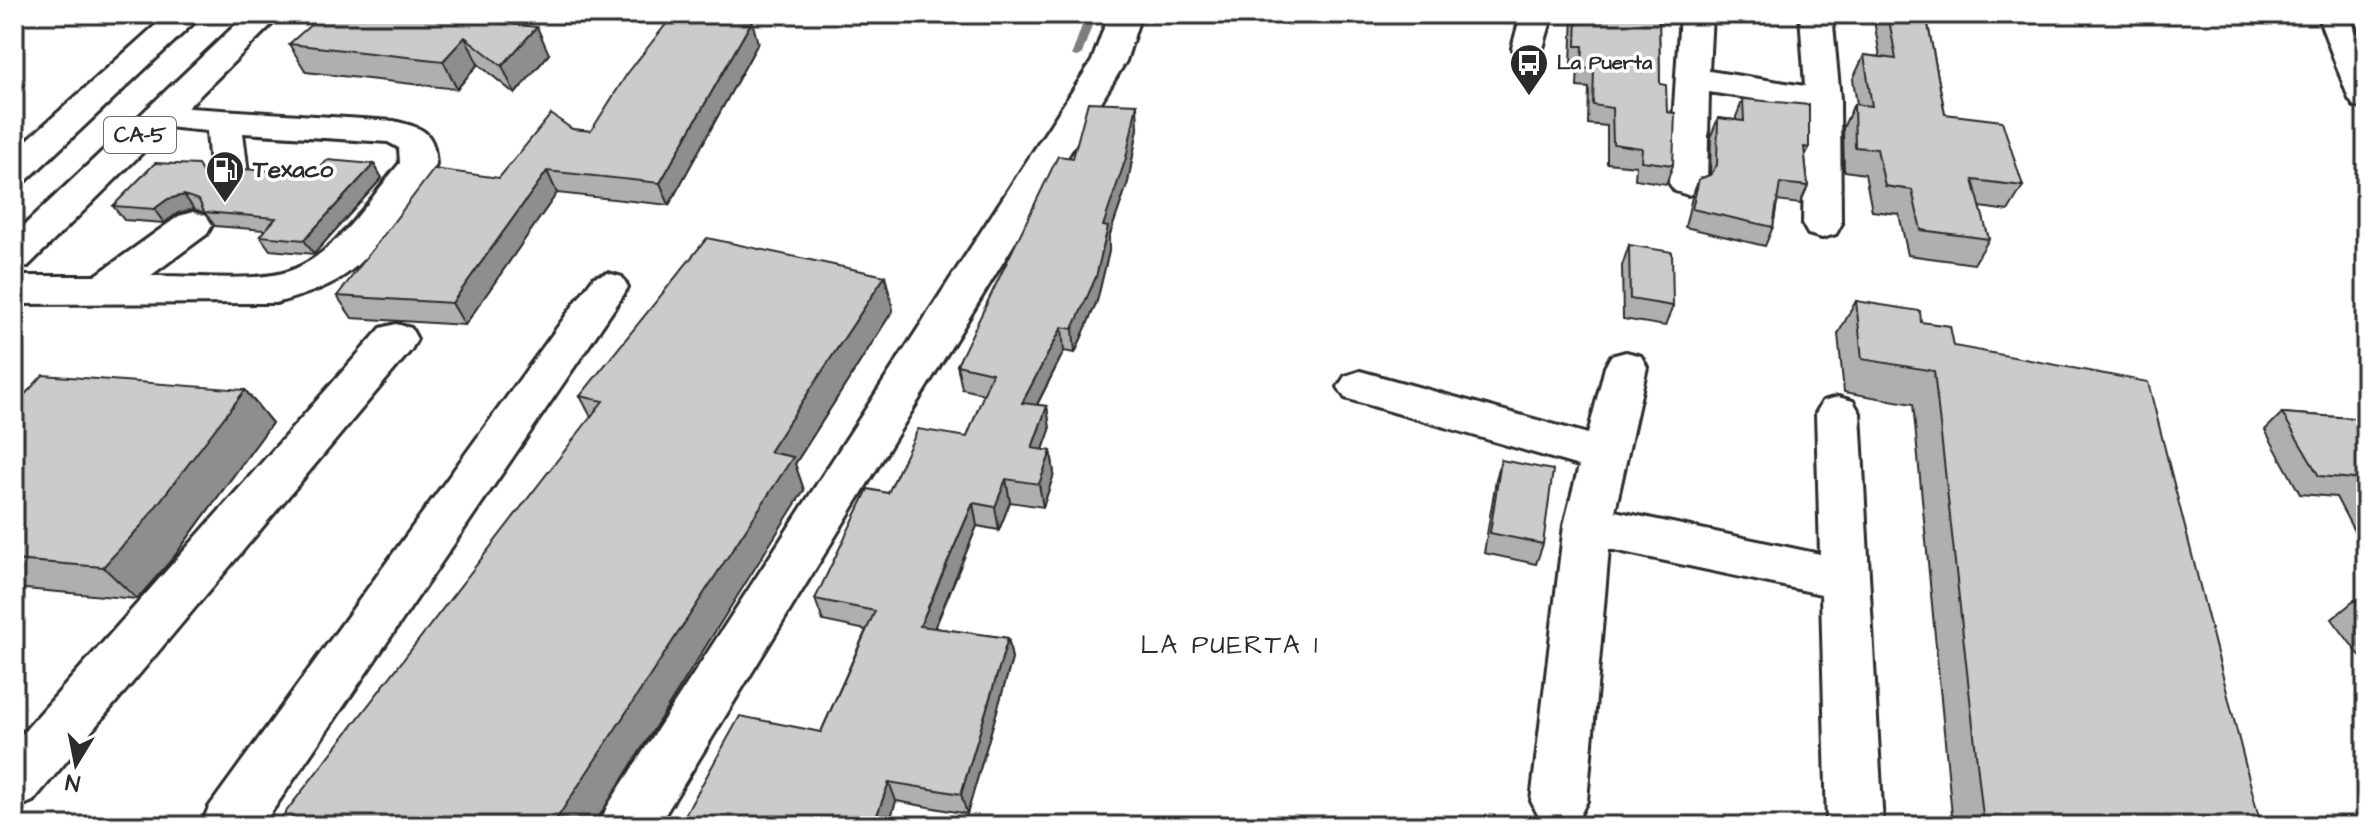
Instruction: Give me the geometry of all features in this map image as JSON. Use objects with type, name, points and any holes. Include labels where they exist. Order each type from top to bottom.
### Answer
[{"type":"main road","name":"CA-5","points":[[14,172],[187,14]]},
{"type":"main road","name":"CA-5","points":[[14,257],[266,14]]},
{"type":"main road","points":[[627,826],[1109,61],[1125,14]]},
{"type":"main road","points":[[1529,48],[1537,14]]},
{"type":"main road","points":[[1688,183],[1696,14]]},
{"type":"main road","points":[[1816,14],[1823,99],[1822,225]]},
{"type":"main road","points":[[2333,14],[2366,99]]},
{"type":"main road","points":[[1692,79],[1823,99]]},
{"type":"main road","points":[[14,290],[276,289],[311,277],[341,258],[418,165],[417,142],[394,132],[159,117]]},
{"type":"main road","points":[[224,123],[230,181]]},
{"type":"main road","points":[[103,290],[193,225]]},
{"type":"main road","points":[[229,826],[608,287]]},
{"type":"main road","points":[[14,783],[396,339]]},
{"type":"main road","points":[[1559,801],[1588,525],[1626,367]]},
{"type":"main road","points":[[1360,387],[1604,456]]},
{"type":"main road","points":[[1838,413],[1855,826]]},
{"type":"main road","points":[[1588,525],[1845,579]]},
{"type":"building","points":[[323,14],[414,14],[537,27],[502,66],[465,37],[443,61],[289,44]]},
{"type":"building","points":[[674,14],[752,21],[660,183],[547,171],[452,303],[337,296],[434,169],[499,178],[551,114],[572,129],[591,131],[627,74]]},
{"type":"building","points":[[1577,14],[1659,14],[1660,84],[1666,85],[1667,112],[1675,113],[1673,165],[1641,161],[1642,148],[1613,144],[1612,108],[1593,105],[1594,70],[1582,68],[1583,46],[1576,46]]},
{"type":"building","points":[[1888,14],[1926,14],[1945,114],[2002,121],[2023,186],[1973,180],[1989,239],[1921,230],[1912,190],[1885,186],[1877,149],[1855,147],[1854,104],[1872,106],[1864,55],[1896,59]]},
{"type":"building","points":[[1743,99],[1809,105],[1809,148],[1804,147],[1808,186],[1780,183],[1773,227],[1692,209],[1699,179],[1710,175],[1717,165],[1718,118],[1744,121]]},
{"type":"building","points":[[1088,102],[1137,104],[1126,158],[1103,226],[1108,227],[1096,277],[1073,329],[1062,327],[1022,403],[1047,406],[1032,448],[1051,451],[1039,484],[1006,479],[995,507],[973,503],[920,626],[1008,638],[961,794],[889,782],[874,823],[858,820],[856,826],[679,826],[740,716],[821,732],[875,611],[815,599],[868,489],[888,493],[918,429],[967,437],[992,373],[957,365],[1058,156],[1073,158]]},
{"type":"building","points":[[327,160],[374,164],[304,240],[260,236],[276,218],[204,212],[199,200],[184,195],[168,199],[154,209],[113,206],[155,163],[198,165],[205,177],[219,182],[234,178],[242,169],[315,174]]},
{"type":"building","points":[[707,238],[885,276],[769,452],[793,457],[552,826],[275,826],[603,401],[580,396]]},
{"type":"building","points":[[1629,245],[1672,252],[1673,306],[1630,299]]},
{"type":"building","points":[[1856,301],[1920,311],[1921,322],[1950,326],[1954,346],[2148,382],[2261,826],[1984,826],[1934,371],[1862,359]]},
{"type":"building","points":[[43,375],[245,390],[141,526],[103,567],[14,560],[14,406]]},
{"type":"building","points":[[2282,413],[2366,419],[2366,499],[2355,479],[2319,476]]},
{"type":"building","points":[[1501,460],[1553,470],[1543,544],[1490,533]]},
{"type":"building","points":[[2355,600],[2366,600],[2366,615]]},
{"type":"waterway","points":[[1077,54],[1091,14]]},
{"type":"place","name":"La Puerta","points":[[1529,97]]},
{"type":"place","name":"Texaco","points":[[225,204]]},
{"type":"district","name":"LA PUERTA 1","points":[[1230,645]]}]
